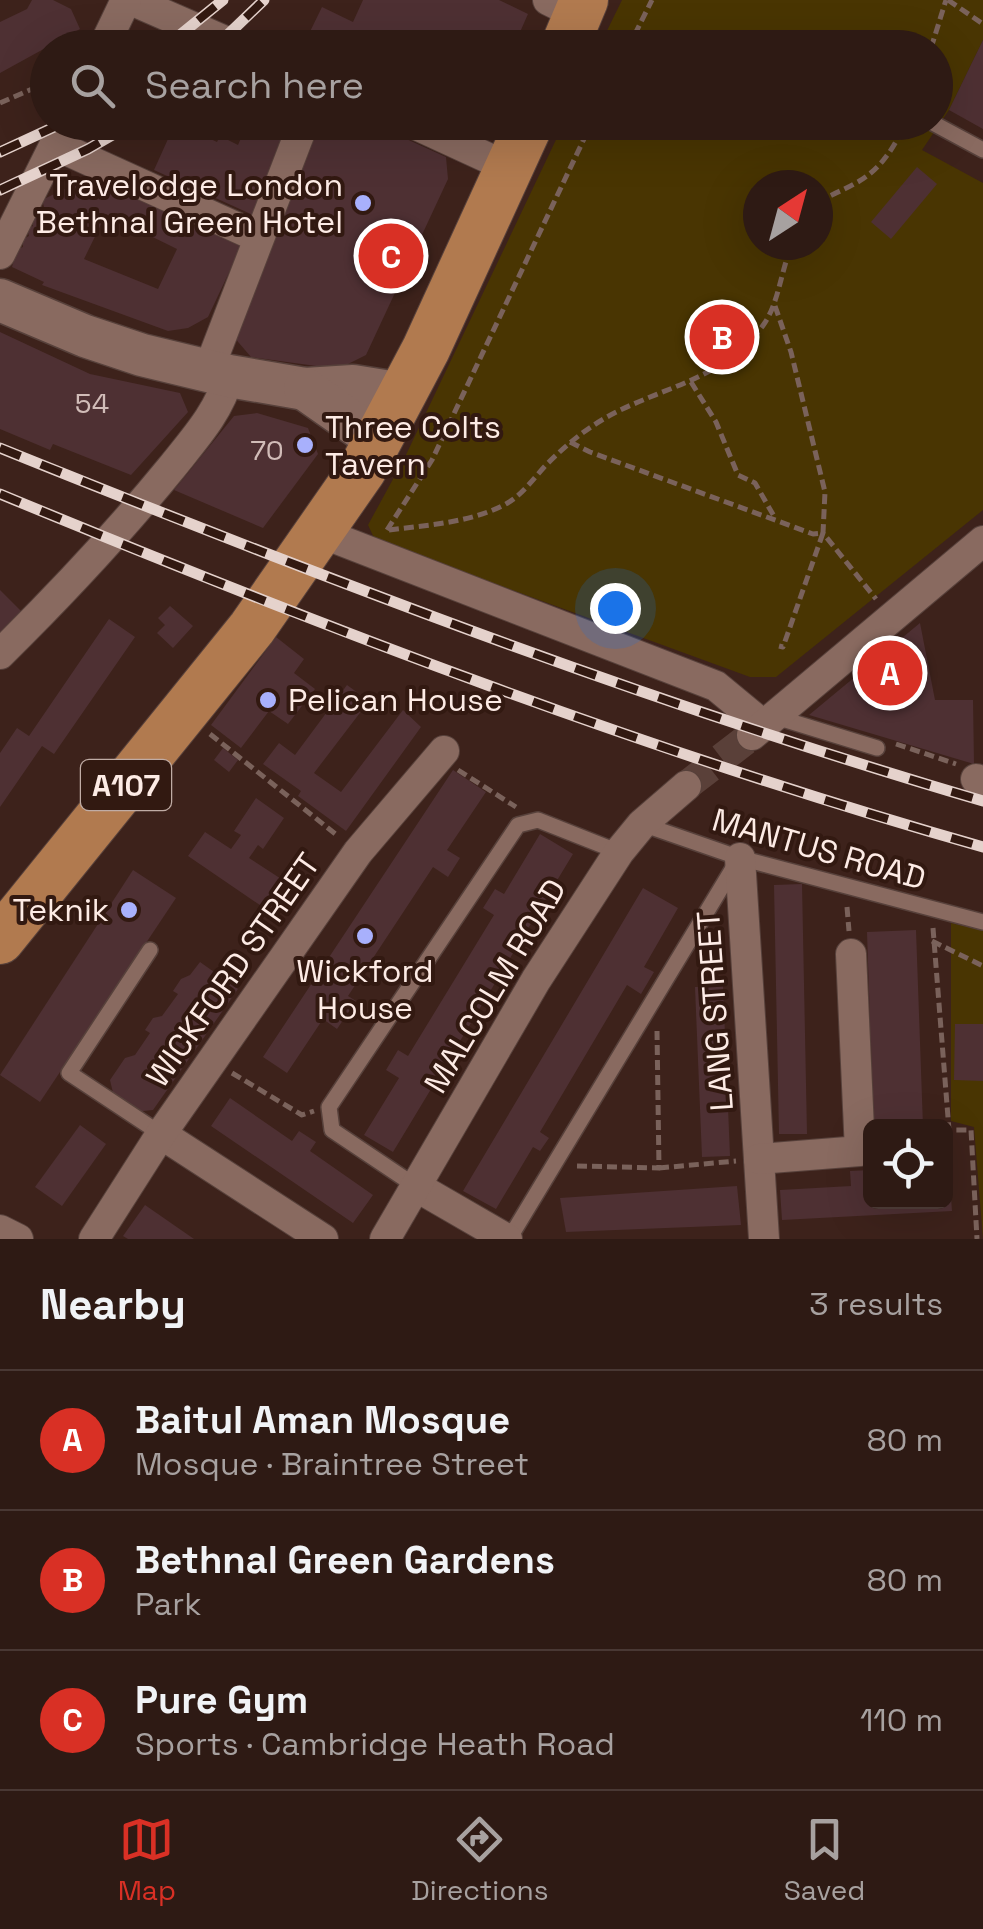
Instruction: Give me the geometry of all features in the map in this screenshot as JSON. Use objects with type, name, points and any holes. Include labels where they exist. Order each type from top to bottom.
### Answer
[{"type":"main road","name":"A107","points":[[0,940],[252,628],[379,441],[522,140]]},
{"type":"main road","points":[[0,300],[85,336],[218,374],[305,388],[353,386],[403,394]]},
{"type":"main road","points":[[305,388],[379,441]]},
{"type":"street","points":[[112,30],[128,0],[199,30]]},
{"type":"street","points":[[0,254],[57,140]]},
{"type":"street","points":[[72,140],[258,237]]},
{"type":"street","points":[[0,654],[87,568],[217,410],[218,374],[258,237],[297,140]]},
{"type":"street","points":[[449,140],[510,168]]},
{"type":"street","points":[[319,532],[716,686],[763,725],[983,541]]},
{"type":"street","name":"WICKFORD STREET","points":[[94,1239],[161,1134],[358,852],[441,754]]},
{"type":"street","name":"MALCOLM ROAD","points":[[385,1239],[536,980],[619,852],[642,824],[686,786]]},
{"type":"street","name":"LANG STREET","points":[[740,858],[764,1239]]},
{"type":"street","points":[[759,1160],[860,1150],[851,954]]},
{"type":"street","points":[[161,1134],[323,1239]]},
{"type":"street","points":[[417,1187],[508,1239]]},
{"type":"street","points":[[0,1230],[18,1239]]},
{"type":"lane","points":[[953,134],[983,150]]},
{"type":"lane","points":[[763,725],[877,748]]},
{"type":"lane","points":[[417,1187],[332,1130],[329,1106],[518,824],[538,820],[619,852]]},
{"type":"lane","name":"MANTUS ROAD","points":[[642,824],[740,858],[983,922]]},
{"type":"lane","points":[[508,1239],[740,858]]},
{"type":"lane","points":[[150,950],[69,1074],[161,1134]]},
{"type":"path","points":[[637,30],[652,0]]},
{"type":"path","points":[[936,30],[947,0],[983,24]]},
{"type":"path","points":[[0,102],[30,90]]},
{"type":"path","points":[[387,530],[432,460],[583,140]]},
{"type":"path","points":[[833,196],[858,183],[880,165],[898,140]]},
{"type":"path","points":[[372,533],[473,517],[500,507],[525,490],[570,442],[611,414],[691,382],[725,362],[764,324],[787,260]]},
{"type":"path","points":[[774,303],[791,352],[825,492],[822,534],[783,648],[779,646]]},
{"type":"path","points":[[691,382],[716,422],[738,475],[755,483],[777,520]]},
{"type":"path","points":[[570,442],[813,534],[822,534]]},
{"type":"path","points":[[822,534],[891,619]]},
{"type":"path","points":[[185,713],[358,852]]},
{"type":"path","points":[[877,748],[880,738],[975,776]]},
{"type":"path","points":[[441,754],[538,820]]},
{"type":"path","points":[[846,886],[851,954]]},
{"type":"path","points":[[934,910],[932,941],[949,1130],[970,1130],[977,1239]]},
{"type":"path","points":[[932,941],[983,966]]},
{"type":"path","points":[[656,993],[660,1168]]},
{"type":"path","points":[[212,1061],[302,1114],[329,1106]]},
{"type":"path","points":[[555,1165],[660,1168],[759,1160]]},
{"type":"shaded area","points":[[622,0],[983,0],[983,40],[953,102],[953,30],[607,30]]},
{"type":"shaded area","points":[[556,140],[929,140],[922,150],[983,183],[983,510],[776,677],[750,677],[375,540],[368,525],[404,459]]},
{"type":"shaded area","points":[[951,923],[983,931],[983,1239],[974,1127],[951,1119]]},
{"type":"building","points":[[32,0],[53,0],[71,9],[80,29],[30,30],[30,56],[0,73],[0,22],[27,9]]},
{"type":"building","points":[[363,0],[499,0],[528,14],[521,30],[311,30],[322,7],[353,22]]},
{"type":"building","points":[[983,40],[983,129],[953,112],[953,102]]},
{"type":"building","points":[[168,140],[228,140],[238,145],[240,140],[285,140],[253,215],[154,170]]},
{"type":"building","points":[[311,140],[409,140],[446,157],[448,179],[366,355],[338,369],[251,357],[233,336]]},
{"type":"building","points":[[917,167],[937,184],[891,239],[871,222]]},
{"type":"building","points":[[95,176],[238,237],[241,247],[208,317],[188,328],[168,331],[42,285],[44,282],[12,267],[17,249],[23,247],[23,239],[29,236],[27,229],[38,217],[36,210],[44,207],[42,200],[85,179],[95,182]],"holes":[[[106,214],[177,249],[158,289],[84,259]]]},
{"type":"building","points":[[0,332],[90,374],[180,393],[188,412],[131,475],[53,444],[50,450],[0,429]]},
{"type":"building","points":[[257,413],[308,428],[318,454],[263,528],[174,490],[234,416]]},
{"type":"building","points":[[0,590],[26,616],[0,641]]},
{"type":"building","points":[[170,606],[193,626],[173,648],[157,633],[165,625],[158,618]]},
{"type":"building","points":[[109,619],[135,637],[54,754],[42,746],[0,807],[0,753],[17,728],[29,736]]},
{"type":"building","points":[[920,623],[935,700],[973,700],[974,764],[809,715]]},
{"type":"building","name":"Pelican House","points":[[276,637],[304,659],[294,673],[315,689],[288,724],[269,711],[241,748],[211,725]]},
{"type":"building","points":[[347,685],[369,701],[314,773],[341,792],[403,710],[421,727],[346,831],[263,764],[279,743],[295,755]]},
{"type":"building","points":[[223,748],[238,760],[229,772],[214,760]]},
{"type":"building","name":"Wickford House","points":[[453,770],[486,792],[447,850],[460,858],[448,877],[433,867],[348,996],[356,1001],[337,1029],[323,1019],[287,1073],[263,1057]]},
{"type":"building","points":[[256,798],[284,818],[263,849],[258,845],[249,858],[292,886],[273,914],[188,856],[205,832],[231,849],[241,835],[234,831]]},
{"type":"building","points":[[540,834],[573,854],[393,1152],[364,1135],[399,1078],[386,1070],[398,1050],[408,1056],[494,915],[483,908],[495,889],[504,894]]},
{"type":"building","points":[[133,870],[176,898],[40,1102],[0,1075]]},
{"type":"building","points":[[802,884],[807,1134],[779,1134],[774,885]]},
{"type":"building","points":[[643,888],[678,908],[644,967],[654,972],[641,994],[627,985],[540,1132],[549,1138],[540,1151],[533,1147],[496,1209],[463,1191]]},
{"type":"building","points":[[916,930],[923,1119],[874,1119],[871,1044],[864,1044],[863,1022],[870,1022],[867,932]]},
{"type":"building","points":[[200,962],[238,989],[153,1110],[134,1112],[114,1097],[110,1080],[125,1058],[135,1055],[150,1033],[145,1030],[153,1018],[162,1016],[178,994],[173,991],[181,979],[190,975]]},
{"type":"building","points":[[723,986],[730,1156],[702,1157],[695,987]]},
{"type":"building","points":[[955,1024],[983,1024],[983,1081],[954,1080]]},
{"type":"building","points":[[230,1098],[292,1141],[299,1131],[316,1142],[310,1151],[373,1195],[353,1223],[211,1126]]},
{"type":"building","points":[[80,1125],[106,1144],[62,1206],[35,1187]]},
{"type":"building","points":[[863,1170],[863,1209],[952,1211],[782,1220],[780,1190],[851,1186],[850,1171]]},
{"type":"building","points":[[737,1186],[741,1225],[566,1232],[560,1198]]},
{"type":"building","points":[[145,1205],[194,1239],[123,1236]]},
{"type":"tunnel","points":[[686,786],[752,735]]},
{"type":"railway","points":[[186,30],[223,0]]},
{"type":"railway","points":[[233,30],[264,0]]},
{"type":"railway","points":[[0,152],[30,138]]},
{"type":"railway","points":[[0,190],[104,140]]},
{"type":"railway","points":[[0,448],[610,681],[983,801]]},
{"type":"railway","points":[[0,494],[487,685],[733,770],[983,847]]},
{"type":"place","name":"Travelodge London Bethnal Green Hotel","points":[[363,203]]},
{"type":"place","name":"Pure Gym","points":[[391,256]]},
{"type":"place","name":"Bethnal Green Gardens","points":[[722,337]]},
{"type":"place","name":"Three Colts Tavern","points":[[305,445]]},
{"type":"place","name":"Baitul Aman Mosque","points":[[890,673]]},
{"type":"place","name":"Pelican House","points":[[268,700]]},
{"type":"place","name":"Teknik","points":[[129,910]]},
{"type":"place","name":"Wickford House","points":[[365,936]]}]
